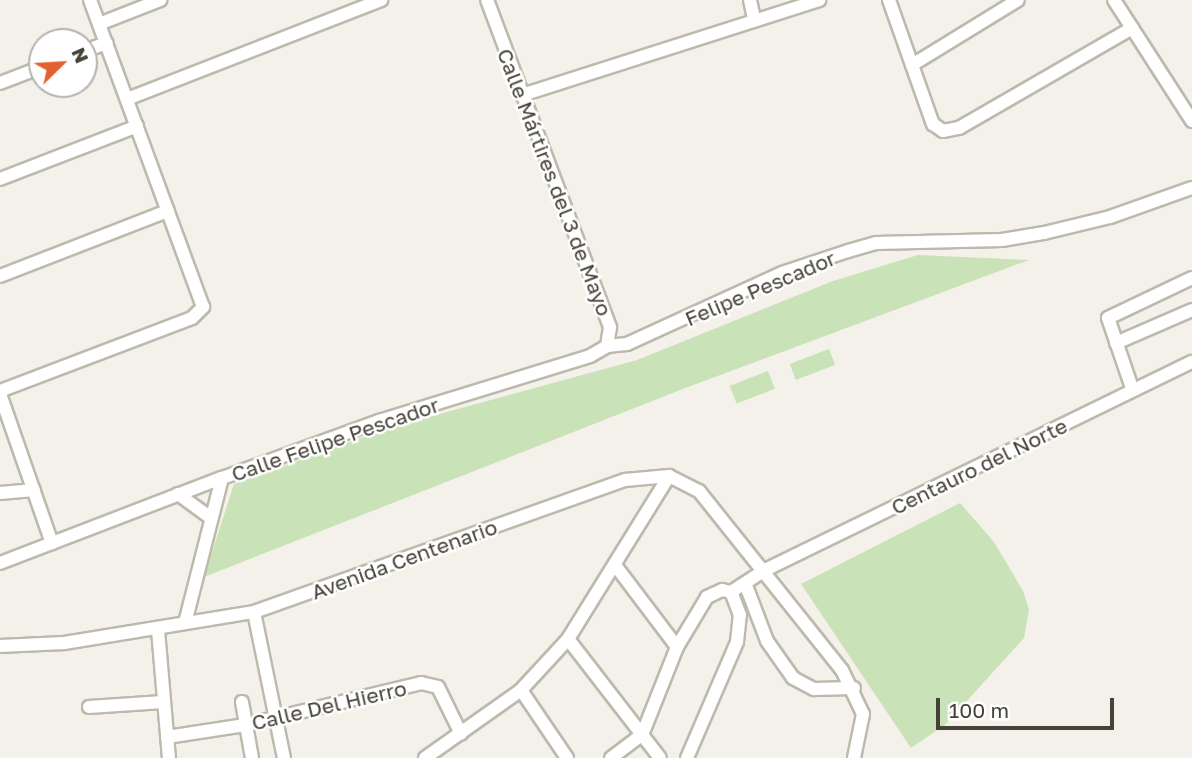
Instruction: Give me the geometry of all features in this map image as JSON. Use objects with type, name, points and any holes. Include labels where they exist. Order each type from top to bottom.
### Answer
[{"type":"street","points":[[52,543],[0,393],[192,318],[203,307],[90,0]]},
{"type":"street","points":[[99,23],[160,0]]},
{"type":"street","points":[[127,99],[381,0]]},
{"type":"street","name":"Calle Mártires del 3 de Mayo","points":[[487,0],[610,327],[607,346],[590,356]]},
{"type":"street","points":[[750,0],[754,19]]},
{"type":"street","points":[[522,95],[819,0]]},
{"type":"street","points":[[889,0],[937,129],[959,128],[1132,28]]},
{"type":"street","points":[[912,65],[1018,0]]},
{"type":"street","points":[[1114,0],[1192,121]]},
{"type":"street","points":[[98,46],[107,43]]},
{"type":"street","points":[[0,83],[28,72]]},
{"type":"street","points":[[0,179],[137,126]]},
{"type":"street","name":"Felipe Pescador","points":[[607,346],[627,344],[782,273],[848,251],[915,241],[1002,240],[1044,233],[1110,217],[1192,188]]},
{"type":"street","points":[[0,276],[168,211]]},
{"type":"street","points":[[1132,388],[1108,318],[1192,278]]},
{"type":"street","points":[[1116,343],[1192,310]]},
{"type":"street","name":"Calle Felipe Pescador","points":[[185,623],[222,478],[379,421],[590,356]]},
{"type":"street","name":"Centauro del Norte","points":[[642,735],[677,647],[707,597],[722,590],[731,592],[765,570],[1132,388],[1192,362]]},
{"type":"street","points":[[425,758],[521,690],[568,639],[669,476],[699,491],[765,570],[854,688],[863,714],[854,758]]},
{"type":"street","name":"Avenida Centenario","points":[[0,646],[158,630],[254,612],[625,480],[669,476]]},
{"type":"street","points":[[0,563],[222,478]]},
{"type":"street","points":[[0,493],[34,490]]},
{"type":"street","points":[[178,494],[211,518]]},
{"type":"street","points":[[615,565],[677,647]]},
{"type":"street","points":[[746,583],[767,641],[793,678],[814,690],[854,688]]},
{"type":"street","points":[[687,758],[737,642],[740,615],[731,592]]},
{"type":"street","points":[[254,612],[284,758]]},
{"type":"street","points":[[158,630],[169,758]]},
{"type":"street","points":[[568,639],[660,758]]},
{"type":"street","name":"Calle Del Hierro","points":[[167,737],[245,725],[276,716],[432,684],[443,694],[461,734]]},
{"type":"street","points":[[521,690],[567,758]]},
{"type":"street","points":[[89,707],[163,702]]},
{"type":"street","points":[[242,702],[252,758]]},
{"type":"street","points":[[611,758],[642,735]]},
{"type":"green space","points":[[918,255],[1029,260],[688,387],[204,577],[234,484],[388,428],[637,360],[833,281]]},
{"type":"green space","points":[[829,349],[835,365],[796,380],[790,364]]},
{"type":"green space","points":[[768,371],[775,389],[737,403],[730,386]]},
{"type":"green space","points":[[960,503],[994,542],[1023,591],[1029,610],[1024,638],[946,724],[911,748],[801,584]]}]
